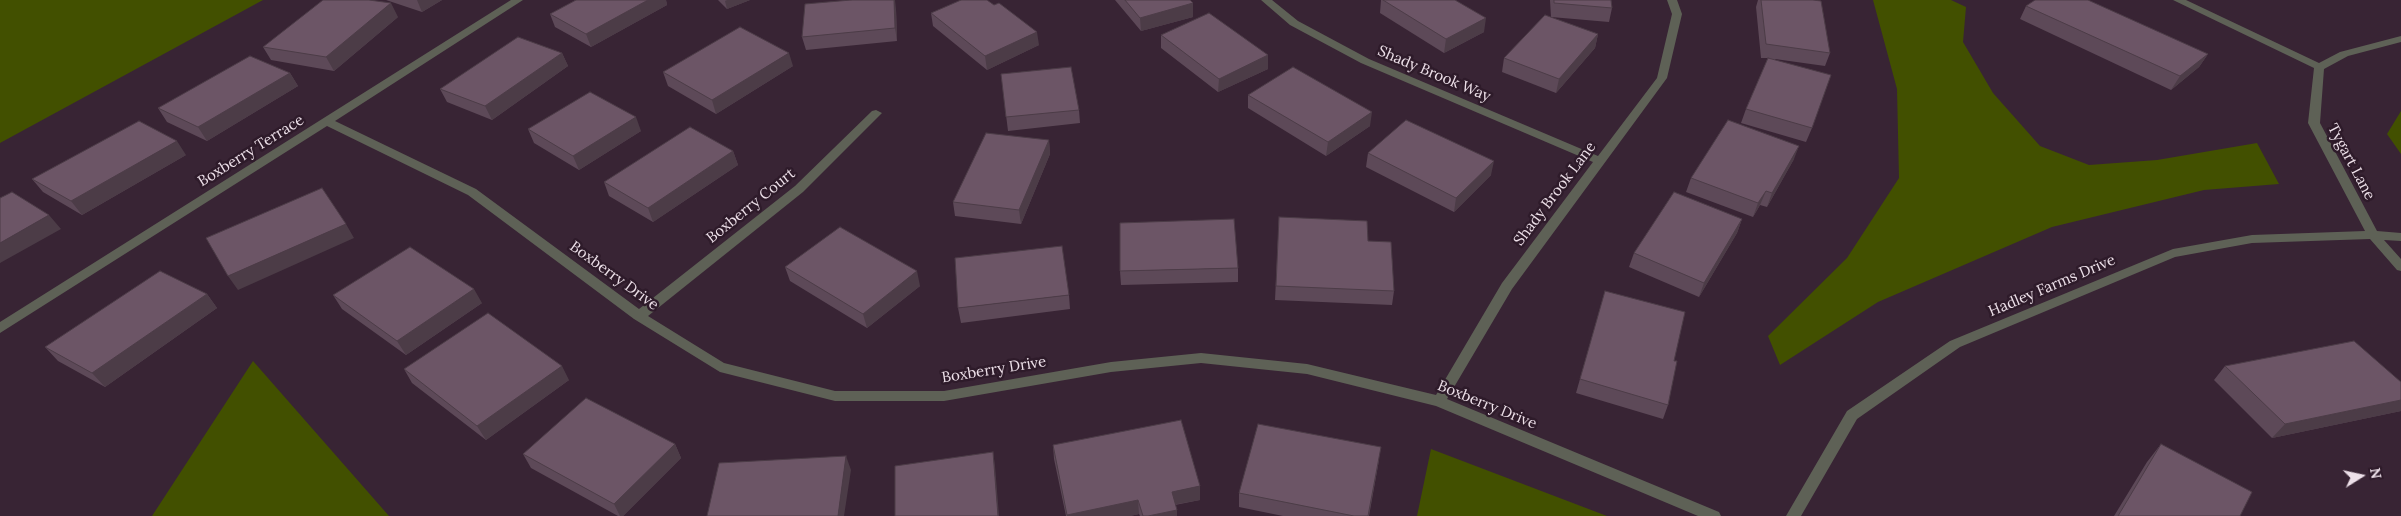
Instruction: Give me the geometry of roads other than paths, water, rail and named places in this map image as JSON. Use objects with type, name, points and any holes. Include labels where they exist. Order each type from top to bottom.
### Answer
[{"type":"street","name":"Boxberry Terrace","points":[[0,328],[518,0]]},
{"type":"street","name":"Shady Brook Way","points":[[1266,0],[1294,23],[1365,61],[1600,161]]},
{"type":"street","name":"Shady Brook Lane","points":[[1439,401],[1508,286],[1662,78],[1677,14],[1672,0]]},
{"type":"street","points":[[2178,0],[2319,67],[2344,54],[2401,39]]},
{"type":"street","name":"Tygart Lane","points":[[2319,67],[2314,123],[2373,235],[2401,267]]},
{"type":"street","name":"Boxberry Court","points":[[639,316],[799,189],[876,113]]},
{"type":"street","name":"Boxberry Drive","points":[[326,121],[472,192],[639,316],[720,367],[835,396],[944,396],[1111,367],[1201,358],[1307,369],[1439,401],[1714,516]]},
{"type":"street","name":"Hadley Farms Drive","points":[[1793,516],[1852,415],[1955,344],[2172,253],[2252,239],[2373,235],[2401,237]]}]
